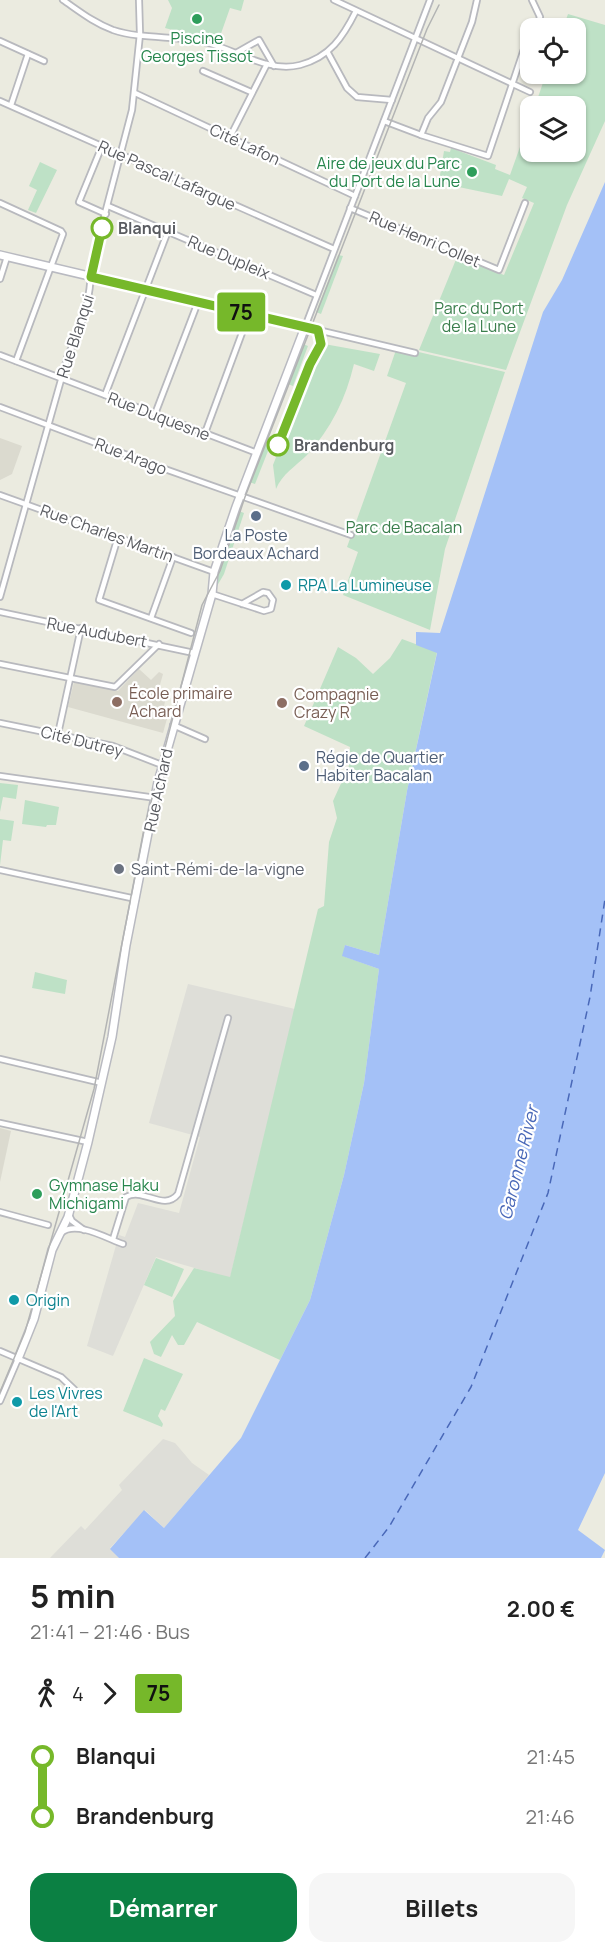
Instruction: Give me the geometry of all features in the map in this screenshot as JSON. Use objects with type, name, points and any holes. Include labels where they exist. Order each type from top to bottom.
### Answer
[{"type":"street","points":[[63,0],[93,21],[116,31],[191,39],[283,68],[300,65],[328,53],[343,37],[357,11]]},
{"type":"street","name":"Rue Blanqui","points":[[0,597],[62,378],[91,287],[91,277],[122,155],[135,93],[140,34],[140,0]]},
{"type":"street","points":[[334,0],[530,92]]},
{"type":"street","points":[[305,327],[430,0]]},
{"type":"street","points":[[421,135],[428,118],[441,102],[459,58],[477,0]]},
{"type":"street","points":[[532,0],[539,18]]},
{"type":"street","points":[[236,52],[259,40],[274,66]]},
{"type":"street","points":[[0,41],[44,61]]},
{"type":"street","points":[[328,53],[347,88],[357,96],[392,99]]},
{"type":"street","points":[[10,105],[28,54]]},
{"type":"street","points":[[384,121],[488,156],[520,61]]},
{"type":"street","points":[[232,133],[267,64]]},
{"type":"street","points":[[203,71],[251,92]]},
{"type":"street","name":"Cité Lafon","points":[[135,93],[355,196]]},
{"type":"street","name":"Rue Pascal Lafargue","points":[[0,101],[334,249]]},
{"type":"street","points":[[102,146],[79,202],[106,214]]},
{"type":"street","points":[[0,203],[63,232],[16,361]]},
{"type":"street","name":"Rue Henri Collet","points":[[350,208],[500,270],[525,203]]},
{"type":"street","name":"Rue Dupleix","points":[[108,206],[316,295]]},
{"type":"street","points":[[105,395],[168,231]]},
{"type":"street","points":[[0,279],[4,256],[415,353]]},
{"type":"street","points":[[155,414],[198,302]]},
{"type":"street","points":[[204,434],[249,314]]},
{"type":"street","name":"Rue Achard","points":[[18,1359],[34,1319],[52,1250],[69,1211],[88,1142],[102,1083],[162,765],[212,594],[214,572],[240,496],[305,327]]},
{"type":"street","name":"Rue Duquesne","points":[[0,355],[257,453]]},
{"type":"street","name":"Rue Arago","points":[[0,407],[240,496],[351,534]]},
{"type":"street","name":"Rue Charles Martin","points":[[0,495],[214,572]]},
{"type":"street","points":[[118,537],[99,600],[191,633]]},
{"type":"street","points":[[151,618],[173,557]]},
{"type":"street","points":[[212,594],[242,604],[268,610],[273,600],[263,591],[242,604]]},
{"type":"street","name":"Rue Audubert","points":[[0,612],[194,652]]},
{"type":"street","points":[[58,734],[81,628]]},
{"type":"street","points":[[0,664],[115,687],[159,644]]},
{"type":"street","name":"Cité Dutrey","points":[[0,723],[113,746],[162,765]]},
{"type":"street","points":[[173,725],[205,739]]},
{"type":"street","points":[[0,776],[156,798]]},
{"type":"street","points":[[0,870],[136,899]]},
{"type":"street","points":[[113,1239],[126,1197],[136,1194],[164,1201],[173,1199],[178,1194],[228,1018]]},
{"type":"street","points":[[0,1059],[102,1083]]},
{"type":"street","points":[[0,1123],[88,1142]]},
{"type":"street","points":[[69,1211],[72,1221],[87,1231]]},
{"type":"street","points":[[0,1212],[48,1226]]},
{"type":"street","points":[[61,1233],[69,1228],[87,1231],[123,1244]]},
{"type":"street","points":[[0,1351],[62,1377],[79,1394]]},
{"type":"street","points":[[0,1401],[18,1359]]},
{"type":"shaded area","points":[[0,438],[22,446],[12,474],[0,480]]},
{"type":"shaded area","name":"École primaire Achard","points":[[139,669],[151,680],[159,672],[163,674],[157,695],[166,697],[164,706],[170,708],[163,733],[68,707],[74,682],[118,691]]},
{"type":"shaded area","points":[[188,984],[295,1009],[230,1278],[156,1257],[113,1356],[87,1346],[119,1235],[125,1237],[138,1203],[179,1213],[200,1137],[149,1123]]},
{"type":"shaded area","points":[[0,1128],[11,1131],[0,1182]]},
{"type":"shaded area","points":[[163,1439],[175,1443],[192,1463],[209,1475],[164,1528],[145,1510],[110,1548],[119,1558],[50,1558],[81,1526],[85,1530],[122,1490],[119,1485]]},
{"type":"green space","name":"Piscine Georges Tissot","points":[[168,0],[244,0],[241,11],[230,8],[218,42],[165,28],[172,8]]},
{"type":"green space","name":"Parc du Port de la Lune","points":[[568,14],[581,18],[567,18]]},
{"type":"green space","name":"Parc du Port de la Lune","points":[[586,19],[605,25],[605,121],[567,205],[506,370],[419,350],[457,257],[504,275],[534,203],[522,198],[527,187],[509,179],[502,196],[444,184],[439,181],[444,151],[450,152],[451,148],[496,165],[495,169],[510,175],[520,147],[520,162],[586,162],[586,96],[538,96],[543,84],[586,84]]},
{"type":"green space","points":[[40,162],[57,170],[36,213],[28,210],[37,190],[29,186]]},
{"type":"green space","points":[[338,255],[343,256],[321,314],[316,312]]},
{"type":"green space","points":[[303,344],[308,346],[293,386],[288,384]]},
{"type":"green space","points":[[324,344],[380,354],[374,371],[354,364],[347,389],[330,424],[316,445],[286,475],[276,489],[273,465],[311,367]]},
{"type":"green space","name":"Parc de Bacalan","points":[[397,347],[505,372],[445,549],[430,630],[343,595],[358,552],[347,547],[406,383],[387,376]]},
{"type":"green space","points":[[265,444],[270,446],[255,484],[249,482]]},
{"type":"green space","points":[[239,511],[244,513],[224,574],[217,586],[215,578]]},
{"type":"green space","points":[[402,639],[437,652],[407,791],[379,955],[345,945],[343,956],[379,969],[364,1083],[344,1175],[310,1300],[280,1360],[197,1322],[184,1345],[178,1345],[172,1335],[161,1357],[154,1354],[150,1342],[175,1316],[173,1301],[194,1268],[230,1277],[318,909],[324,906],[329,842],[337,818],[333,801],[349,766],[350,747],[304,726],[338,647],[356,658],[373,674],[390,658]]},
{"type":"green space","points":[[0,783],[18,785],[16,799],[3,797],[0,812]]},
{"type":"green space","points":[[25,800],[59,807],[56,825],[46,827],[22,824]]},
{"type":"green space","points":[[0,819],[14,821],[11,841],[3,840],[0,865]]},
{"type":"green space","points":[[35,972],[67,980],[65,994],[32,988]]},
{"type":"green space","points":[[156,1258],[184,1269],[172,1297],[144,1285]]},
{"type":"green space","points":[[144,1358],[183,1374],[165,1411],[161,1409],[158,1416],[163,1424],[162,1427],[123,1411]]},
{"type":"water","name":"Garonne River","points":[[605,182],[605,1473],[578,1530],[605,1550],[601,1558],[119,1558],[110,1549],[144,1510],[164,1528],[241,1438],[310,1300],[344,1175],[364,1083],[379,969],[342,956],[345,945],[379,955],[407,791],[437,653],[416,645],[416,632],[440,633],[543,312],[562,280]]},
{"type":"ferry route","points":[[365,1558],[389,1527],[471,1387],[548,1193],[590,997],[605,899]]},
{"type":"tram line","points":[[0,1392],[25,1332],[94,1089],[144,829],[202,605],[220,571],[245,497],[427,29],[439,5]]},
{"type":"bus line","name":"75","points":[[102,228],[91,267],[91,277],[318,330],[322,337],[321,344],[310,364],[278,445]]},
{"type":"place","name":"Piscine Georges Tissot","points":[[197,19]]},
{"type":"place","name":"Aire de jeux du Parc du Port de la Lune","points":[[472,172]]},
{"type":"place","name":"Blanqui","points":[[102,228]]},
{"type":"place","name":"Brandenburg","points":[[278,445]]},
{"type":"place","name":"La Poste Bordeaux Achard","points":[[256,516]]},
{"type":"place","name":"RPA La Lumineuse","points":[[286,585]]},
{"type":"place","name":"École primaire Achard","points":[[117,702]]},
{"type":"place","name":"Compagnie Crazy R","points":[[282,703]]},
{"type":"place","name":"Régie de Quartier Habiter Bacalan","points":[[304,766]]},
{"type":"place","name":"Saint-Rémi-de-la-vigne","points":[[119,869]]},
{"type":"place","name":"Gymnase Haku Michigami","points":[[37,1194]]},
{"type":"place","name":"Origin","points":[[14,1300]]},
{"type":"place","name":"Les Vivres de l'Art","points":[[17,1402]]}]
